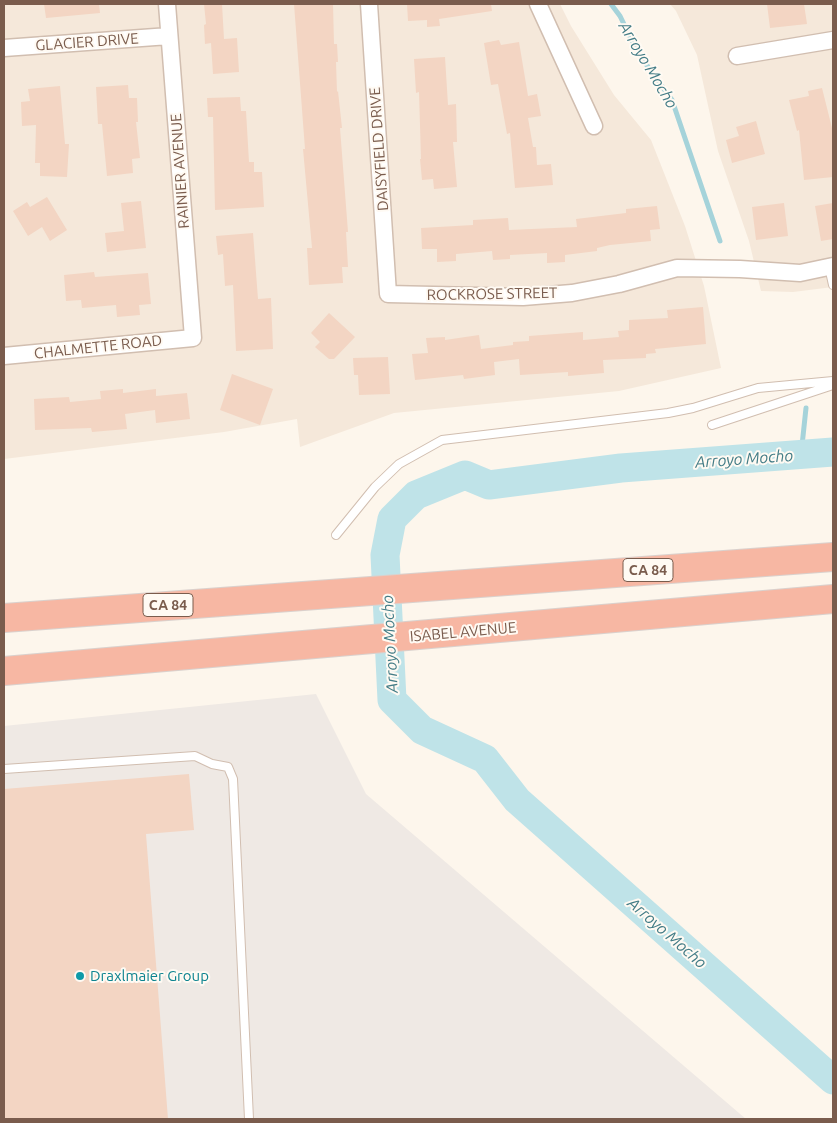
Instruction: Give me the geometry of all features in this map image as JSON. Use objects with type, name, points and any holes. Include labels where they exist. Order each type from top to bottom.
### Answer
[{"type":"highway","name":"CA 84","points":[[4,618],[833,557]]},
{"type":"highway","name":"ISABEL AVENUE","points":[[4,671],[833,599]]},
{"type":"street","name":"RAINIER AVENUE","points":[[167,4],[193,338]]},
{"type":"street","name":"DAISYFIELD DRIVE","points":[[369,4],[388,294]]},
{"type":"street","points":[[538,4],[594,126]]},
{"type":"street","name":"GLACIER DRIVE","points":[[4,48],[169,36]]},
{"type":"street","points":[[737,56],[833,40]]},
{"type":"street","name":"ROCKROSE STREET","points":[[388,294],[523,297],[572,293],[600,288],[677,268],[740,269],[800,273],[831,267]]},
{"type":"street","name":"CHALMETTE ROAD","points":[[4,356],[193,338]]},
{"type":"lane","points":[[831,267],[833,285]]},
{"type":"lane","points":[[336,535],[375,487],[399,464],[442,440],[668,412],[693,408],[758,388],[833,381]]},
{"type":"lane","points":[[712,425],[833,385]]},
{"type":"lane","points":[[4,769],[195,756],[212,764],[228,767],[233,779],[249,1119]]},
{"type":"shaded area","points":[[4,4],[560,4],[571,26],[614,95],[651,140],[685,226],[704,286],[721,368],[619,391],[394,413],[300,447],[297,419],[224,432],[4,459]]},
{"type":"shaded area","points":[[670,4],[833,4],[833,287],[793,292],[761,291],[749,241],[718,151],[697,55],[676,11]]},
{"type":"shaded area","points":[[316,694],[366,794],[746,1119],[4,1119],[4,726]]},
{"type":"building","points":[[44,4],[99,4],[100,13],[46,18]]},
{"type":"building","points":[[204,4],[222,4],[224,39],[237,38],[239,72],[213,74],[211,43],[205,44]]},
{"type":"building","points":[[294,4],[333,4],[334,44],[337,44],[338,62],[336,62],[337,92],[342,128],[340,128],[348,232],[346,232],[348,267],[342,267],[343,283],[309,285],[307,248],[312,248],[303,149],[305,149]]},
{"type":"building","points":[[407,4],[491,4],[492,11],[439,19],[440,26],[427,27],[427,20],[408,21]]},
{"type":"building","points":[[767,4],[804,4],[807,24],[770,28]]},
{"type":"building","points":[[499,40],[501,45],[519,42],[528,96],[537,94],[541,116],[528,118],[533,147],[536,147],[537,165],[551,164],[553,185],[515,188],[510,133],[507,134],[498,84],[491,85],[484,43]]},
{"type":"building","points":[[445,57],[448,105],[456,104],[457,142],[453,142],[457,187],[434,189],[433,179],[422,180],[419,92],[416,93],[414,59]]},
{"type":"building","points":[[128,85],[129,98],[137,98],[138,122],[136,122],[140,158],[132,159],[133,173],[107,176],[102,124],[98,124],[96,87]]},
{"type":"building","points":[[60,86],[65,144],[69,144],[67,177],[40,176],[40,163],[35,163],[36,125],[22,126],[21,102],[30,101],[28,89]]},
{"type":"building","points":[[822,88],[833,132],[833,177],[804,180],[799,130],[797,131],[789,100],[809,96],[808,91]]},
{"type":"building","points":[[240,97],[241,111],[246,111],[249,162],[254,162],[254,172],[262,172],[264,207],[215,210],[213,117],[208,117],[207,98]]},
{"type":"building","points":[[756,121],[765,154],[732,163],[726,140],[739,136],[736,127]]},
{"type":"building","points":[[47,197],[67,230],[50,241],[42,227],[28,236],[13,211],[27,202],[30,207]]},
{"type":"building","points":[[141,201],[146,248],[107,252],[105,233],[124,231],[121,203]]},
{"type":"building","points":[[784,203],[788,236],[756,240],[752,207]]},
{"type":"building","points":[[833,203],[833,239],[821,241],[815,206]]},
{"type":"building","points":[[657,206],[660,229],[650,230],[651,241],[610,245],[597,248],[597,251],[565,255],[565,262],[547,263],[547,253],[510,255],[510,259],[493,260],[492,251],[456,254],[456,261],[437,262],[437,249],[422,249],[421,228],[473,225],[473,220],[508,218],[509,230],[577,227],[576,219],[626,213],[626,209]]},
{"type":"building","points":[[253,233],[258,299],[271,298],[273,349],[236,351],[233,285],[225,286],[223,254],[218,255],[216,236]]},
{"type":"building","points":[[94,272],[95,277],[148,273],[151,304],[139,305],[140,315],[117,317],[116,305],[82,308],[81,300],[66,301],[64,275]]},
{"type":"building","points":[[703,307],[706,344],[655,349],[656,353],[646,354],[646,358],[603,360],[604,373],[568,376],[568,372],[520,375],[519,359],[494,362],[495,375],[464,379],[463,375],[415,380],[412,354],[428,353],[426,338],[445,337],[445,340],[479,335],[481,349],[513,345],[513,342],[529,341],[529,336],[583,332],[583,340],[619,337],[618,331],[629,330],[629,320],[668,318],[667,310]]},
{"type":"building","points":[[329,313],[355,337],[334,359],[329,359],[315,347],[320,342],[311,333]]},
{"type":"building","points":[[388,357],[390,394],[359,395],[358,375],[354,375],[353,358]]},
{"type":"building","points":[[232,374],[273,389],[260,425],[220,410]]},
{"type":"building","points":[[123,389],[123,393],[156,389],[156,396],[187,393],[190,419],[156,423],[155,410],[125,414],[127,429],[92,432],[91,428],[35,430],[34,399],[69,397],[70,402],[101,399],[100,391]]},
{"type":"building","name":"Draxlmaier Group","points":[[189,774],[194,830],[146,834],[168,1119],[4,1119],[4,789]]},
{"type":"waterway","name":"Arroyo Mocho","points":[[611,4],[620,16],[638,53],[672,100],[720,241]]},
{"type":"waterway","name":"Arroyo Mocho","points":[[801,455],[806,408]]},
{"type":"waterway","name":"Arroyo Mocho","points":[[833,452],[621,468],[489,485],[465,475],[416,495],[392,519],[385,555],[392,700],[422,730],[485,759],[517,800],[833,1080]]},
{"type":"place","name":"Draxlmaier Group","points":[[80,976]]}]
